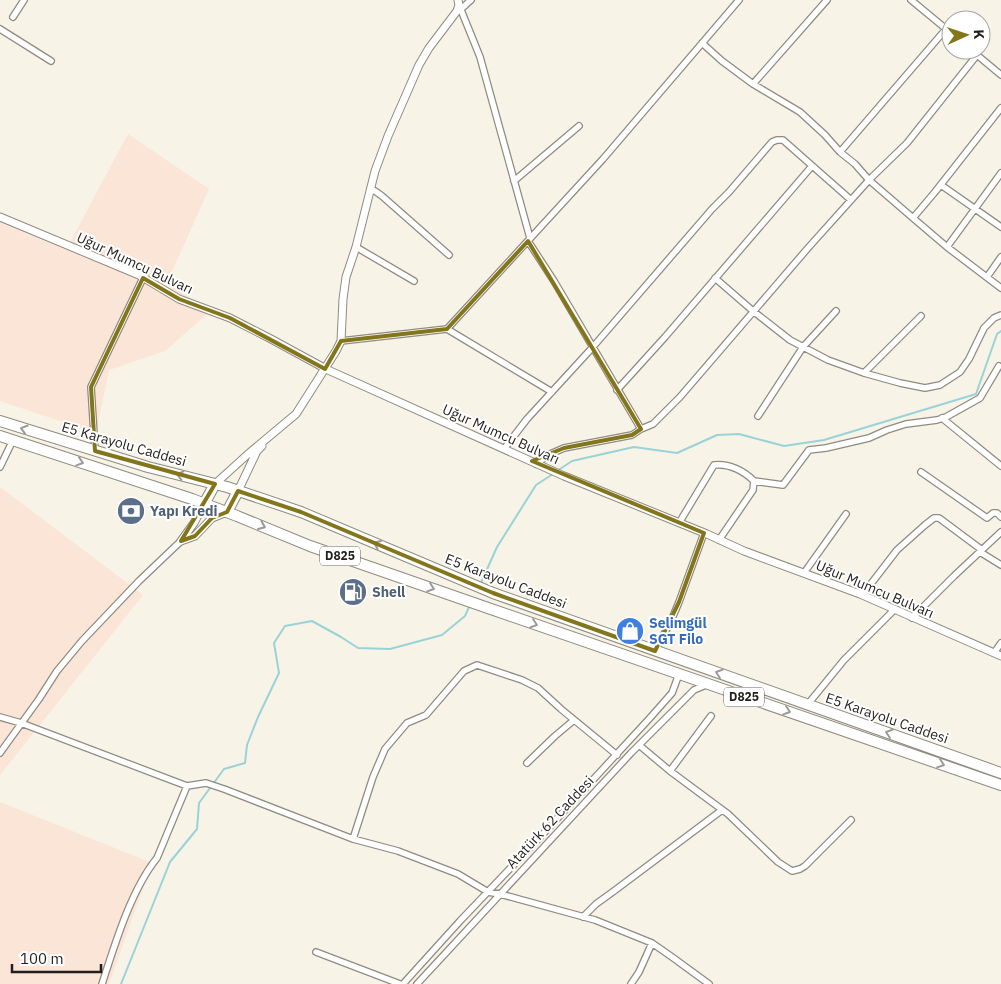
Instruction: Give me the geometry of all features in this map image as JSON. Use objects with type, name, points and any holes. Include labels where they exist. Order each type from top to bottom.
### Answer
[{"type":"highway","name":"E5 Karayolu Caddesi","points":[[0,421],[148,467],[215,484],[301,512],[493,593],[1001,773]]},
{"type":"highway","name":"E5 Karayolu Caddesi","points":[[0,436],[228,512],[310,546],[1001,785]]},
{"type":"highway","points":[[204,504],[215,484]]},
{"type":"highway","points":[[228,512],[238,491]]},
{"type":"street","points":[[13,17],[24,0]]},
{"type":"street","points":[[215,484],[296,414],[336,351],[341,341],[346,277],[356,247],[370,190],[388,136],[418,65],[457,11],[459,5],[471,0]]},
{"type":"street","points":[[447,329],[603,158],[739,0]]},
{"type":"street","points":[[753,84],[827,0]]},
{"type":"street","points":[[911,0],[941,25]]},
{"type":"street","points":[[459,5],[480,57],[529,240],[641,429]]},
{"type":"street","points":[[0,30],[51,61]]},
{"type":"street","points":[[840,152],[941,39]]},
{"type":"street","points":[[702,43],[753,84],[800,112],[869,180],[947,248],[1001,288]]},
{"type":"street","points":[[536,464],[548,454],[564,448],[632,435],[654,424],[680,397],[869,180],[907,143],[972,60]]},
{"type":"street","points":[[982,60],[1001,75]]},
{"type":"street","points":[[913,218],[1001,108]]},
{"type":"street","points":[[514,181],[579,126]]},
{"type":"street","points":[[504,449],[527,419],[592,348],[772,142],[783,140],[851,200]]},
{"type":"street","points":[[617,390],[812,166]]},
{"type":"street","points":[[947,248],[1001,172]]},
{"type":"street","points":[[941,185],[1001,227]]},
{"type":"street","points":[[370,190],[382,196],[449,255]]},
{"type":"street","name":"Uğur Mumcu Bulvarı","points":[[0,217],[143,278],[178,298],[230,318],[325,368],[536,464],[679,522],[744,551],[860,594],[997,654]]},
{"type":"street","points":[[356,247],[414,281]]},
{"type":"street","points":[[987,278],[1001,258]]},
{"type":"street","points":[[95,451],[91,387],[143,278]]},
{"type":"street","points":[[715,278],[753,311],[790,340],[803,347],[828,360],[864,373],[925,388],[940,385],[960,372],[969,359],[984,328],[994,318],[1001,315]]},
{"type":"street","points":[[758,416],[803,347],[836,311]]},
{"type":"street","points":[[864,373],[921,316]]},
{"type":"street","points":[[341,341],[447,329],[552,392]]},
{"type":"street","points":[[679,522],[714,464],[733,468],[748,475],[754,482],[783,485],[809,450],[869,438],[906,424],[942,418],[964,408],[980,398],[999,366]]},
{"type":"street","points":[[942,418],[1001,466]]},
{"type":"street","points":[[238,491],[257,451],[271,434]]},
{"type":"street","points":[[0,467],[12,440]]},
{"type":"street","points":[[921,472],[987,518],[993,513],[997,513],[1001,517]]},
{"type":"street","points":[[720,540],[753,490],[754,482]]},
{"type":"street","points":[[0,753],[57,671],[82,640],[139,581],[181,542],[204,504]]},
{"type":"street","points":[[181,542],[195,536],[212,518],[228,512]]},
{"type":"street","points":[[804,573],[846,514]]},
{"type":"street","points":[[860,594],[867,589],[897,550],[934,518],[939,518],[1001,565]]},
{"type":"street","points":[[912,618],[1001,532]]},
{"type":"street","points":[[655,651],[679,602],[704,533]]},
{"type":"street","points":[[808,704],[844,660],[894,610]]},
{"type":"street","points":[[997,654],[1001,643]]},
{"type":"street","points":[[353,839],[373,777],[385,749],[407,723],[426,715],[464,671],[478,665],[522,680],[538,688],[560,709],[617,754]]},
{"type":"street","name":"Atatürk 62 Caddesi","points":[[402,984],[672,693],[679,674]]},
{"type":"street","name":"Atatürk 62 Caddesi","points":[[417,984],[639,745],[694,690],[708,684]]},
{"type":"street","points":[[670,771],[712,716]]},
{"type":"street","points":[[0,717],[21,723],[187,786],[206,783],[353,839],[406,854],[458,874],[488,892],[594,920],[652,944],[709,984]]},
{"type":"street","points":[[527,764],[574,720]]},
{"type":"street","points":[[639,745],[670,771],[728,814],[778,862],[792,871],[805,866],[851,820]]},
{"type":"street","points":[[102,984],[130,905],[156,858],[187,786]]},
{"type":"street","points":[[582,917],[596,904],[722,810]]},
{"type":"street","points":[[631,984],[639,972],[652,944]]},
{"type":"street","points":[[316,952],[402,984]]},
{"type":"highlighted area","points":[[528,241],[641,429],[632,435],[564,448],[532,461],[704,533],[679,602],[655,651],[493,593],[301,512],[238,491],[227,512],[212,518],[195,536],[181,541],[215,484],[95,451],[91,387],[143,278],[179,299],[230,318],[325,369],[341,341],[447,329]]},
{"type":"shaded area","points":[[128,134],[209,189],[168,280],[208,313],[165,351],[109,370],[96,433],[0,401],[0,223],[66,250]]},
{"type":"shaded area","points":[[0,487],[143,595],[0,775]]},
{"type":"shaded area","points":[[0,802],[152,863],[109,984],[0,984]]},
{"type":"waterway","points":[[557,471],[572,461],[634,447],[677,453],[717,435],[739,434],[784,446],[824,440],[976,394],[997,334],[1001,331]]},
{"type":"waterway","points":[[480,585],[497,547],[536,485],[553,474]]},
{"type":"waterway","points":[[121,984],[170,862],[197,829],[199,803],[224,769],[245,763],[247,745],[279,673],[274,643],[285,626],[312,621],[358,648],[390,649],[442,635],[465,616],[470,605]]},
{"type":"place","name":"Yapı Kredi","points":[[131,511]]},
{"type":"place","name":"Shell","points":[[353,592]]},
{"type":"place","name":"Selimgül SGT Filo","points":[[630,631]]}]
